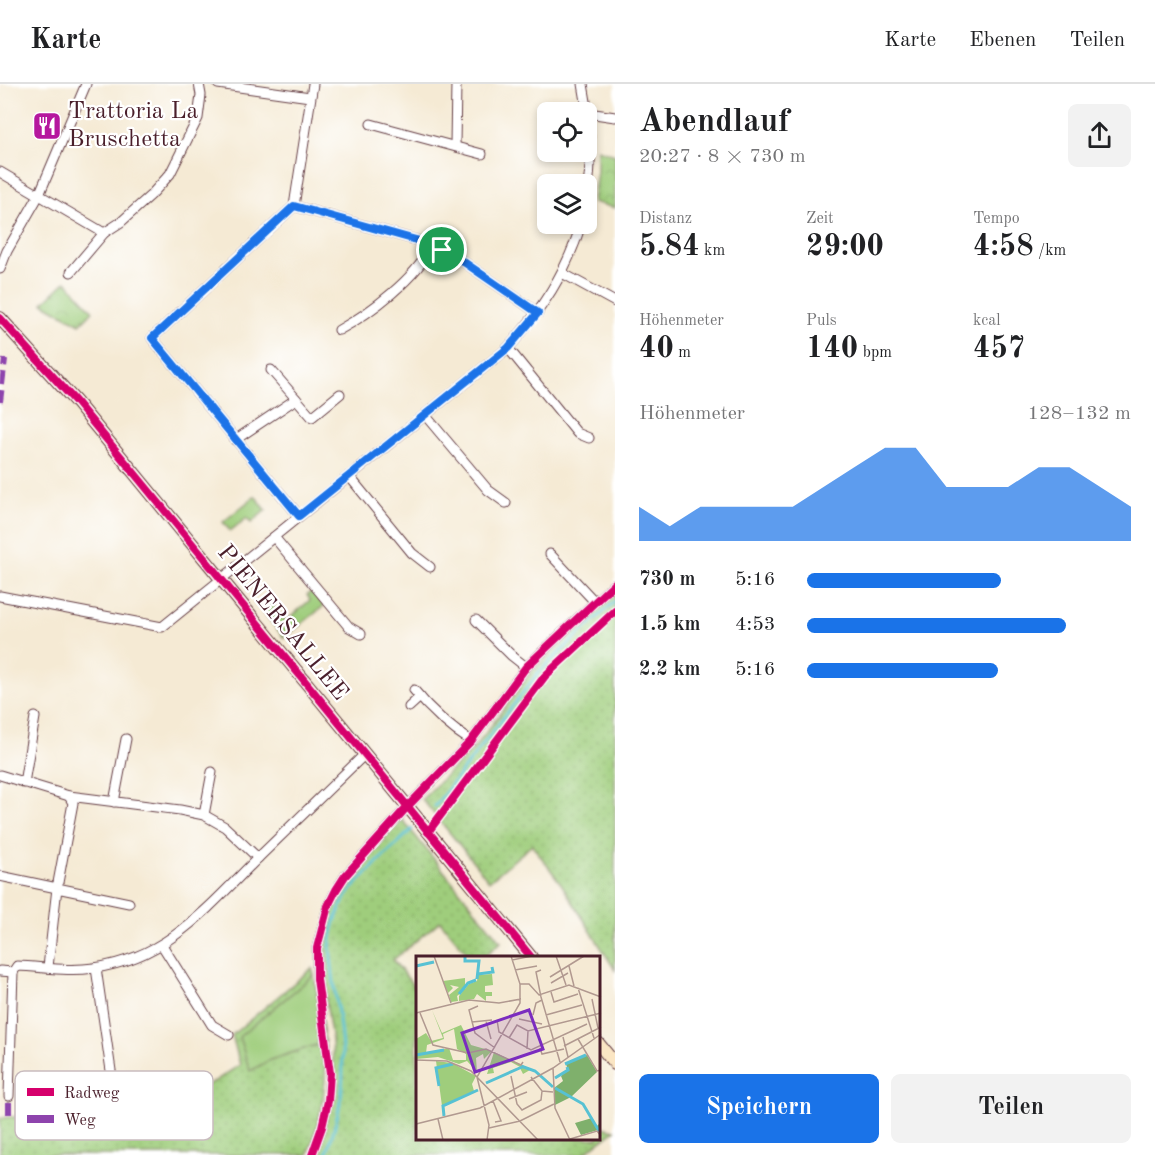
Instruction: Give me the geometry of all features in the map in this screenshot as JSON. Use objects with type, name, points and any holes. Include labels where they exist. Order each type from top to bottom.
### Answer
[{"type":"main road","name":"PIENERSALLEE","points":[[0,318],[76,402],[406,808],[530,956]]},
{"type":"main road","points":[[600,1045],[615,1064]]},
{"type":"street","points":[[0,269],[4,254],[39,195],[86,84]]},
{"type":"street","points":[[71,272],[104,233],[121,222],[152,195],[170,174],[198,118],[201,95],[199,84]]},
{"type":"street","points":[[218,84],[310,97]]},
{"type":"street","points":[[299,516],[152,338],[294,206],[313,84]]},
{"type":"street","points":[[455,146],[456,84]]},
{"type":"street","points":[[583,84],[586,102]]},
{"type":"street","points":[[597,114],[615,117]]},
{"type":"street","points":[[371,124],[482,154]]},
{"type":"street","points":[[0,172],[104,233]]},
{"type":"street","points":[[294,206],[432,245],[458,258],[538,313]]},
{"type":"street","points":[[0,596],[162,627],[222,581],[508,348],[538,313],[562,273],[577,234]]},
{"type":"street","points":[[339,330],[356,321],[399,285],[425,258],[432,245]]},
{"type":"street","points":[[562,273],[615,302]]},
{"type":"street","points":[[508,348],[577,433],[589,438]]},
{"type":"street","points":[[271,370],[312,417],[340,394]]},
{"type":"street","points":[[235,440],[296,399]]},
{"type":"street","points":[[424,415],[488,490],[506,503]]},
{"type":"street","points":[[349,476],[412,553],[430,567]]},
{"type":"street","points":[[274,537],[349,627],[361,634]]},
{"type":"street","points":[[550,554],[595,602]]},
{"type":"street","points":[[312,1155],[328,1101],[330,1073],[315,964],[328,906],[345,876],[406,808],[471,741],[526,667],[615,583]]},
{"type":"street","points":[[476,620],[526,667]]},
{"type":"street","points":[[409,707],[417,694],[452,729],[471,741]]},
{"type":"street","points":[[24,783],[35,717]]},
{"type":"street","points":[[114,802],[126,739]]},
{"type":"street","points":[[9,1096],[13,972],[17,966],[48,967],[60,971],[96,968],[129,959],[162,945],[216,902],[364,754]]},
{"type":"street","points":[[204,815],[212,772]]},
{"type":"street","points":[[0,775],[69,796],[204,815],[225,827],[258,858]]},
{"type":"street","points":[[48,967],[57,888],[73,803],[69,796]]},
{"type":"street","points":[[0,876],[129,903]]},
{"type":"street","points":[[162,945],[212,1024],[229,1035]]},
{"type":"street","points":[[96,968],[111,1071]]},
{"type":"street","points":[[0,971],[13,972]]},
{"type":"green space","points":[[597,149],[615,155],[615,208],[597,203]]},
{"type":"green space","points":[[66,281],[93,311],[80,324],[43,303]]},
{"type":"green space","points":[[255,496],[266,510],[251,523],[247,518],[230,531],[223,522]]},
{"type":"green space","points":[[615,588],[615,970],[562,885],[532,845],[489,881],[422,799],[476,746],[531,672]]},
{"type":"green space","points":[[312,591],[324,606],[284,638],[259,606],[267,599],[286,621],[310,600],[307,595]]},
{"type":"green space","points":[[401,818],[501,942],[484,956],[469,956],[440,921],[393,960],[416,989],[416,1140],[600,1140],[600,1126],[615,1130],[582,1155],[316,1155],[334,1074],[332,1041],[320,962],[324,931],[339,891]]},
{"type":"green space","points":[[312,968],[314,975],[251,1070],[270,1060],[325,1042],[326,1071],[323,1099],[308,1155],[0,1155],[0,1118],[15,1117],[15,1140],[213,1140],[213,1082],[240,1065],[232,1035]]},
{"type":"green space","points":[[314,975],[325,1042],[270,1060],[250,1071],[239,1037]]},
{"type":"waterway","points":[[435,806],[539,672],[615,601]]},
{"type":"waterway","points":[[326,1155],[340,1105],[343,1070],[330,946],[334,925],[349,893],[412,829]]},
{"type":"marked path","points":[[0,402],[5,359]]},
{"type":"marked path","points":[[9,1096],[9,1114]]},
{"type":"cycle path","points":[[0,318],[76,402],[530,956]]},
{"type":"cycle path","points":[[312,1155],[328,1101],[330,1073],[317,979],[317,948],[328,906],[336,890],[345,876],[406,808],[471,741],[526,667],[615,583]]},
{"type":"cycle path","points":[[428,832],[545,676],[615,611]]},
{"type":"place","name":"Trattoria La Bruschetta","points":[[47,126]]},
{"type":"route","points":[[294,206],[416,240],[442,250],[458,258],[538,313],[508,348],[299,516],[152,338],[294,206]]}]
